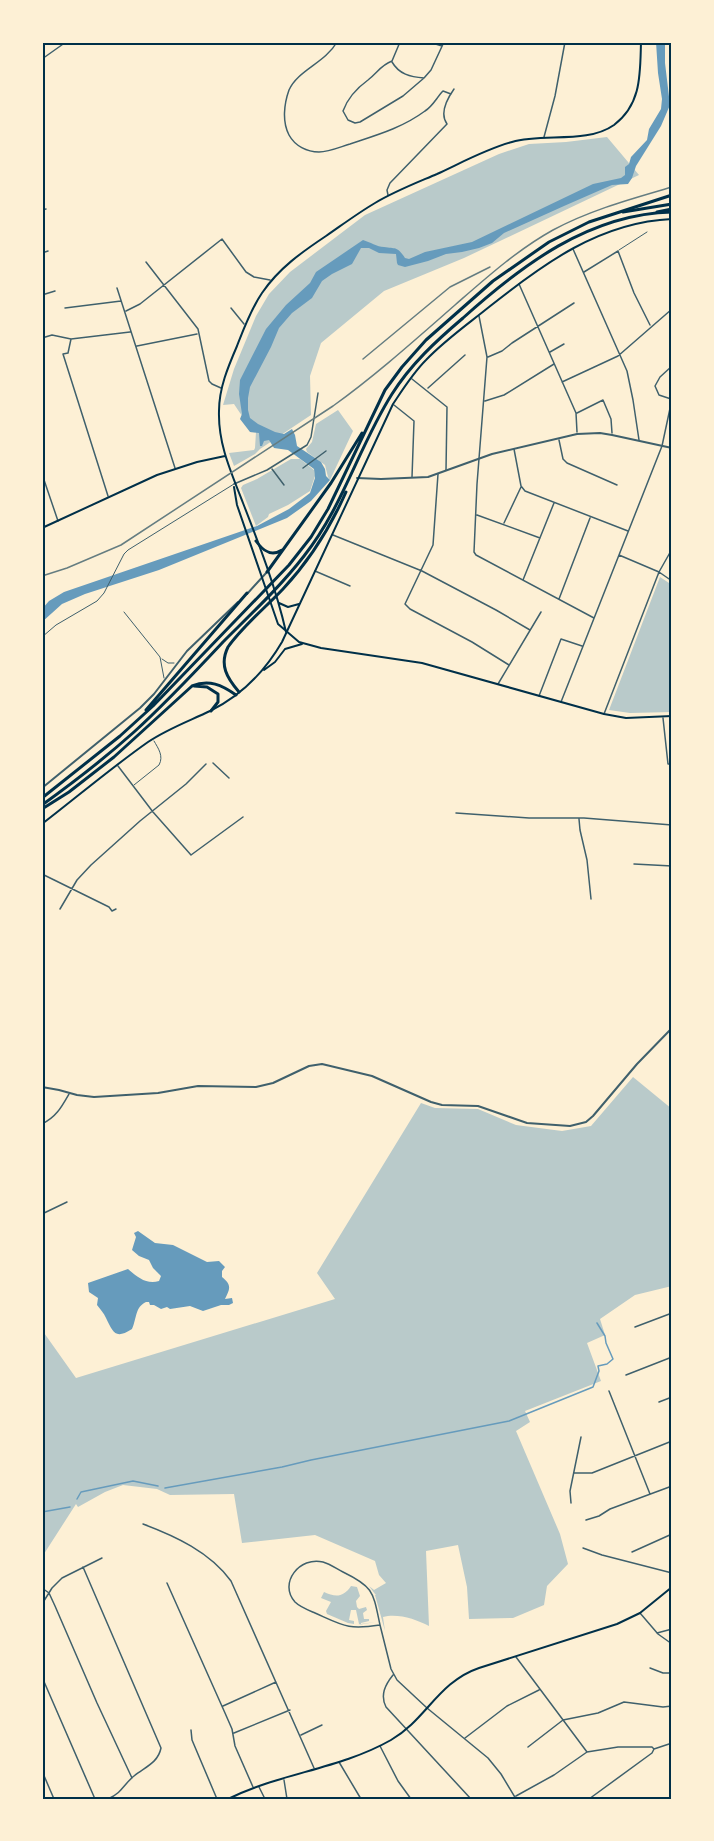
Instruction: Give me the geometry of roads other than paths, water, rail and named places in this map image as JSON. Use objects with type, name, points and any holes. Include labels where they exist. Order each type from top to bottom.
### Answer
[{"type":"main road","points":[[286,632],[269,577],[225,456],[219,416],[221,388],[245,325],[257,301],[272,280],[298,255],[388,196],[503,145],[527,138],[592,134],[606,129],[621,118],[631,106],[638,91],[641,42]]},
{"type":"main road","points":[[267,572],[331,483],[391,382],[414,352],[486,287],[549,242],[575,228],[672,195]]},
{"type":"main road","points":[[604,217],[639,208],[672,204]]},
{"type":"main road","points":[[42,807],[135,731],[292,571],[331,517],[382,411],[405,376],[430,347],[495,290],[532,262],[573,238],[620,219],[672,211]]},
{"type":"main road","points":[[261,672],[286,632],[393,404],[411,378],[434,352],[545,264],[572,248],[624,227],[672,219]]},
{"type":"main road","points":[[42,798],[135,723],[276,580],[304,547],[328,509],[372,416]]},
{"type":"main road","points":[[42,528],[158,474],[225,456]]},
{"type":"main road","points":[[237,694],[225,670],[224,658],[228,647],[289,583],[315,550],[335,515],[354,471]]},
{"type":"main road","points":[[234,484],[243,522],[278,624],[303,643],[422,663],[603,714],[626,718],[672,716]]},
{"type":"main road","points":[[256,541],[267,552],[278,552],[284,549]]},
{"type":"main road","points":[[135,723],[247,593]]},
{"type":"main road","points":[[277,601],[288,607],[299,603]]},
{"type":"main road","points":[[42,824],[153,739],[211,711],[237,694],[275,662],[287,647],[303,643]]},
{"type":"main road","points":[[42,807],[77,786],[114,757],[192,686],[212,683],[237,694]]},
{"type":"main road","points":[[192,686],[207,687],[218,694],[218,702],[211,711]]},
{"type":"main road","points":[[228,1799],[253,1787],[315,1770],[380,1745],[400,1735],[458,1677],[479,1668],[627,1620],[640,1613],[672,1587]]},
{"type":"street","points":[[42,59],[66,42]]},
{"type":"street","points":[[337,42],[331,52],[297,78],[288,94],[285,107],[286,127],[292,139],[305,150],[327,152],[385,133],[425,111],[443,91],[451,94]]},
{"type":"street","points":[[400,42],[392,61],[385,64],[355,90],[343,111],[348,120],[355,123],[364,120],[403,96],[431,70],[444,42]]},
{"type":"street","points":[[429,42],[442,46]]},
{"type":"street","points":[[544,137],[555,96],[565,42]]},
{"type":"street","points":[[392,61],[399,71],[406,75],[424,78]]},
{"type":"street","points":[[388,196],[387,190],[390,183],[447,124],[443,117],[444,110],[454,89]]},
{"type":"street","points":[[42,210],[46,209]]},
{"type":"street","points":[[125,311],[140,304],[222,239],[246,272],[272,280]]},
{"type":"street","points":[[572,248],[620,353],[630,381],[639,441]]},
{"type":"street","points":[[583,273],[618,250],[637,300],[651,326]]},
{"type":"street","points":[[42,253],[48,251]]},
{"type":"street","points":[[146,262],[195,324],[209,381],[221,388]]},
{"type":"street","points":[[519,284],[576,413],[577,435]]},
{"type":"street","points":[[117,288],[175,469]]},
{"type":"street","points":[[42,295],[55,291]]},
{"type":"street","points":[[65,308],[121,301]]},
{"type":"street","points":[[487,357],[502,351],[574,303]]},
{"type":"street","points":[[231,308],[245,325]]},
{"type":"street","points":[[562,382],[614,359],[672,309]]},
{"type":"street","points":[[479,315],[487,357],[475,553],[594,618]]},
{"type":"street","points":[[42,338],[52,334],[71,339],[131,332]]},
{"type":"street","points":[[136,346],[199,334]]},
{"type":"street","points":[[71,339],[68,353],[63,354],[109,497]]},
{"type":"street","points":[[549,352],[564,344]]},
{"type":"street","points":[[427,389],[465,354]]},
{"type":"street","points":[[484,401],[504,395],[554,364]]},
{"type":"street","points":[[561,703],[662,446],[672,399],[659,395],[655,386],[660,377],[672,366]]},
{"type":"street","points":[[411,378],[447,407],[446,470]]},
{"type":"street","points":[[234,484],[271,468],[304,447],[310,438],[318,393]]},
{"type":"street","points":[[576,413],[603,400],[611,419],[612,435]]},
{"type":"street","points":[[393,404],[414,421],[412,478]]},
{"type":"street","points":[[357,478],[428,477],[514,448],[577,435],[600,433],[672,447]]},
{"type":"street","points":[[559,439],[563,459],[567,463],[616,485]]},
{"type":"street","points":[[514,448],[521,486],[525,491],[628,531]]},
{"type":"street","points":[[303,468],[326,451]]},
{"type":"street","points":[[271,468],[284,485]]},
{"type":"street","points":[[438,473],[433,545],[406,604],[410,609],[472,642],[509,665]]},
{"type":"street","points":[[42,474],[58,521]]},
{"type":"street","points":[[504,524],[521,486]]},
{"type":"street","points":[[523,580],[554,502]]},
{"type":"street","points":[[476,514],[541,538]]},
{"type":"street","points":[[559,599],[591,517]]},
{"type":"street","points":[[332,535],[422,571],[530,630]]},
{"type":"street","points":[[603,714],[659,572],[672,549]]},
{"type":"street","points":[[618,554],[659,572],[672,581]]},
{"type":"street","points":[[314,571],[350,586]]},
{"type":"street","points":[[42,788],[141,708],[176,663],[201,636],[262,580],[267,572]]},
{"type":"street","points":[[497,685],[541,612]]},
{"type":"street","points":[[539,697],[561,640],[582,646]]},
{"type":"street","points":[[663,717],[668,765],[671,764]]},
{"type":"street","points":[[213,763],[229,778]]},
{"type":"street","points":[[60,909],[81,875],[91,865],[206,764]]},
{"type":"street","points":[[117,765],[153,812],[192,855],[243,817]]},
{"type":"street","points":[[456,813],[529,818],[579,818],[672,825]]},
{"type":"street","points":[[579,818],[591,899]]},
{"type":"street","points":[[633,864],[672,866]]},
{"type":"street","points":[[42,874],[109,907],[112,911],[116,909]]},
{"type":"street","points":[[42,1087],[69,1094],[95,1097],[159,1093],[198,1086],[256,1087],[273,1083],[309,1066],[322,1064],[367,1074],[438,1104],[473,1105],[518,1121],[570,1126],[586,1122],[593,1116],[622,1081],[672,1028]]},
{"type":"street","points":[[42,1124],[57,1114],[69,1094]]},
{"type":"street","points":[[42,1214],[67,1202]]},
{"type":"street","points":[[635,1327],[672,1313]]},
{"type":"street","points":[[626,1375],[672,1357]]},
{"type":"street","points":[[609,1391],[650,1494]]},
{"type":"street","points":[[659,1402],[672,1397]]},
{"type":"street","points":[[571,1503],[570,1491],[581,1437]]},
{"type":"street","points":[[574,1473],[592,1473],[672,1441]]},
{"type":"street","points":[[586,1520],[672,1486]]},
{"type":"street","points":[[143,1524],[165,1532],[207,1556],[222,1570],[234,1587],[315,1770]]},
{"type":"street","points":[[632,1552],[672,1534]]},
{"type":"street","points":[[583,1548],[602,1556],[672,1572]]},
{"type":"street","points":[[42,1604],[62,1578],[102,1558]]},
{"type":"street","points":[[380,1625],[349,1628],[306,1609],[296,1603],[291,1595],[292,1575],[303,1564],[315,1561],[330,1565],[365,1583],[372,1594],[393,1674],[428,1708],[493,1763],[515,1798],[587,1752],[629,1746],[654,1749]]},
{"type":"street","points":[[83,1567],[160,1744],[157,1759],[132,1778],[121,1792],[108,1799]]},
{"type":"street","points":[[167,1583],[222,1706],[233,1734],[235,1746],[253,1787]]},
{"type":"street","points":[[42,1588],[49,1593],[132,1778]]},
{"type":"street","points":[[640,1613],[657,1634],[672,1644]]},
{"type":"street","points":[[657,1634],[672,1629]]},
{"type":"street","points":[[516,1656],[587,1752]]},
{"type":"street","points":[[650,1668],[663,1673],[672,1673]]},
{"type":"street","points":[[393,1674],[384,1688],[383,1701],[391,1714],[471,1799]]},
{"type":"street","points":[[42,1677],[95,1799]]},
{"type":"street","points":[[222,1706],[276,1682]]},
{"type":"street","points":[[464,1738],[507,1706],[540,1690]]},
{"type":"street","points":[[528,1747],[563,1720],[598,1713],[626,1702],[672,1706]]},
{"type":"street","points":[[233,1734],[290,1710]]},
{"type":"street","points":[[301,1736],[322,1725]]},
{"type":"street","points":[[191,1730],[192,1740],[217,1799]]},
{"type":"street","points":[[589,1799],[652,1753],[654,1749],[672,1743]]},
{"type":"street","points":[[380,1745],[398,1781],[411,1799]]},
{"type":"street","points":[[338,1762],[361,1799]]},
{"type":"street","points":[[42,1771],[54,1799]]},
{"type":"street","points":[[284,1779],[287,1799]]},
{"type":"street","points":[[259,1786],[265,1799]]},
{"type":"lane","points":[[618,250],[647,232]]},
{"type":"lane","points":[[42,637],[56,625],[97,601],[128,550],[234,484]]},
{"type":"lane","points":[[124,612],[160,657],[168,663],[176,663]]},
{"type":"lane","points":[[160,657],[164,680]]},
{"type":"lane","points":[[132,786],[162,761],[153,739]]},
{"type":"water","points":[[656,42],[665,42],[670,105],[661,126],[636,166],[628,184],[612,185],[504,233],[492,243],[479,248],[446,254],[405,267],[398,265],[396,254],[379,253],[369,248],[361,248],[352,264],[322,281],[312,298],[292,313],[279,328],[250,387],[248,410],[250,418],[275,432],[284,434],[292,429],[297,446],[321,462],[330,480],[311,501],[287,518],[159,570],[85,594],[62,604],[42,622],[42,609],[49,601],[64,592],[257,526],[289,509],[310,493],[315,478],[314,469],[288,450],[274,448],[269,440],[264,441],[260,446],[259,433],[250,432],[240,419],[242,414],[239,394],[240,380],[266,329],[286,305],[310,283],[316,272],[363,240],[396,249],[409,259],[425,252],[472,242],[593,184],[621,178],[625,175],[625,167],[629,164],[631,157],[647,140],[649,129],[661,109]]},
{"type":"water","points":[[138,1231],[155,1243],[173,1245],[207,1262],[219,1261],[225,1267],[222,1277],[229,1287],[225,1299],[232,1298],[233,1303],[203,1311],[190,1306],[161,1309],[146,1302],[138,1310],[132,1329],[122,1334],[115,1333],[97,1305],[98,1298],[89,1292],[88,1283],[128,1269],[146,1281],[159,1281],[161,1276],[149,1260],[132,1250],[136,1237],[134,1233]]},
{"type":"waterway","points":[[165,1488],[509,1421],[593,1387],[599,1371],[598,1366],[607,1364],[613,1359],[605,1336],[597,1323]]},
{"type":"waterway","points":[[77,1499],[81,1492],[133,1481],[158,1486]]},
{"type":"waterway","points":[[42,1512],[70,1507]]},
{"type":"railway","points":[[42,576],[121,545],[333,406],[365,382],[527,246],[553,230],[596,211],[672,187]]},
{"type":"railway","points":[[363,359],[450,287],[490,267]]}]
